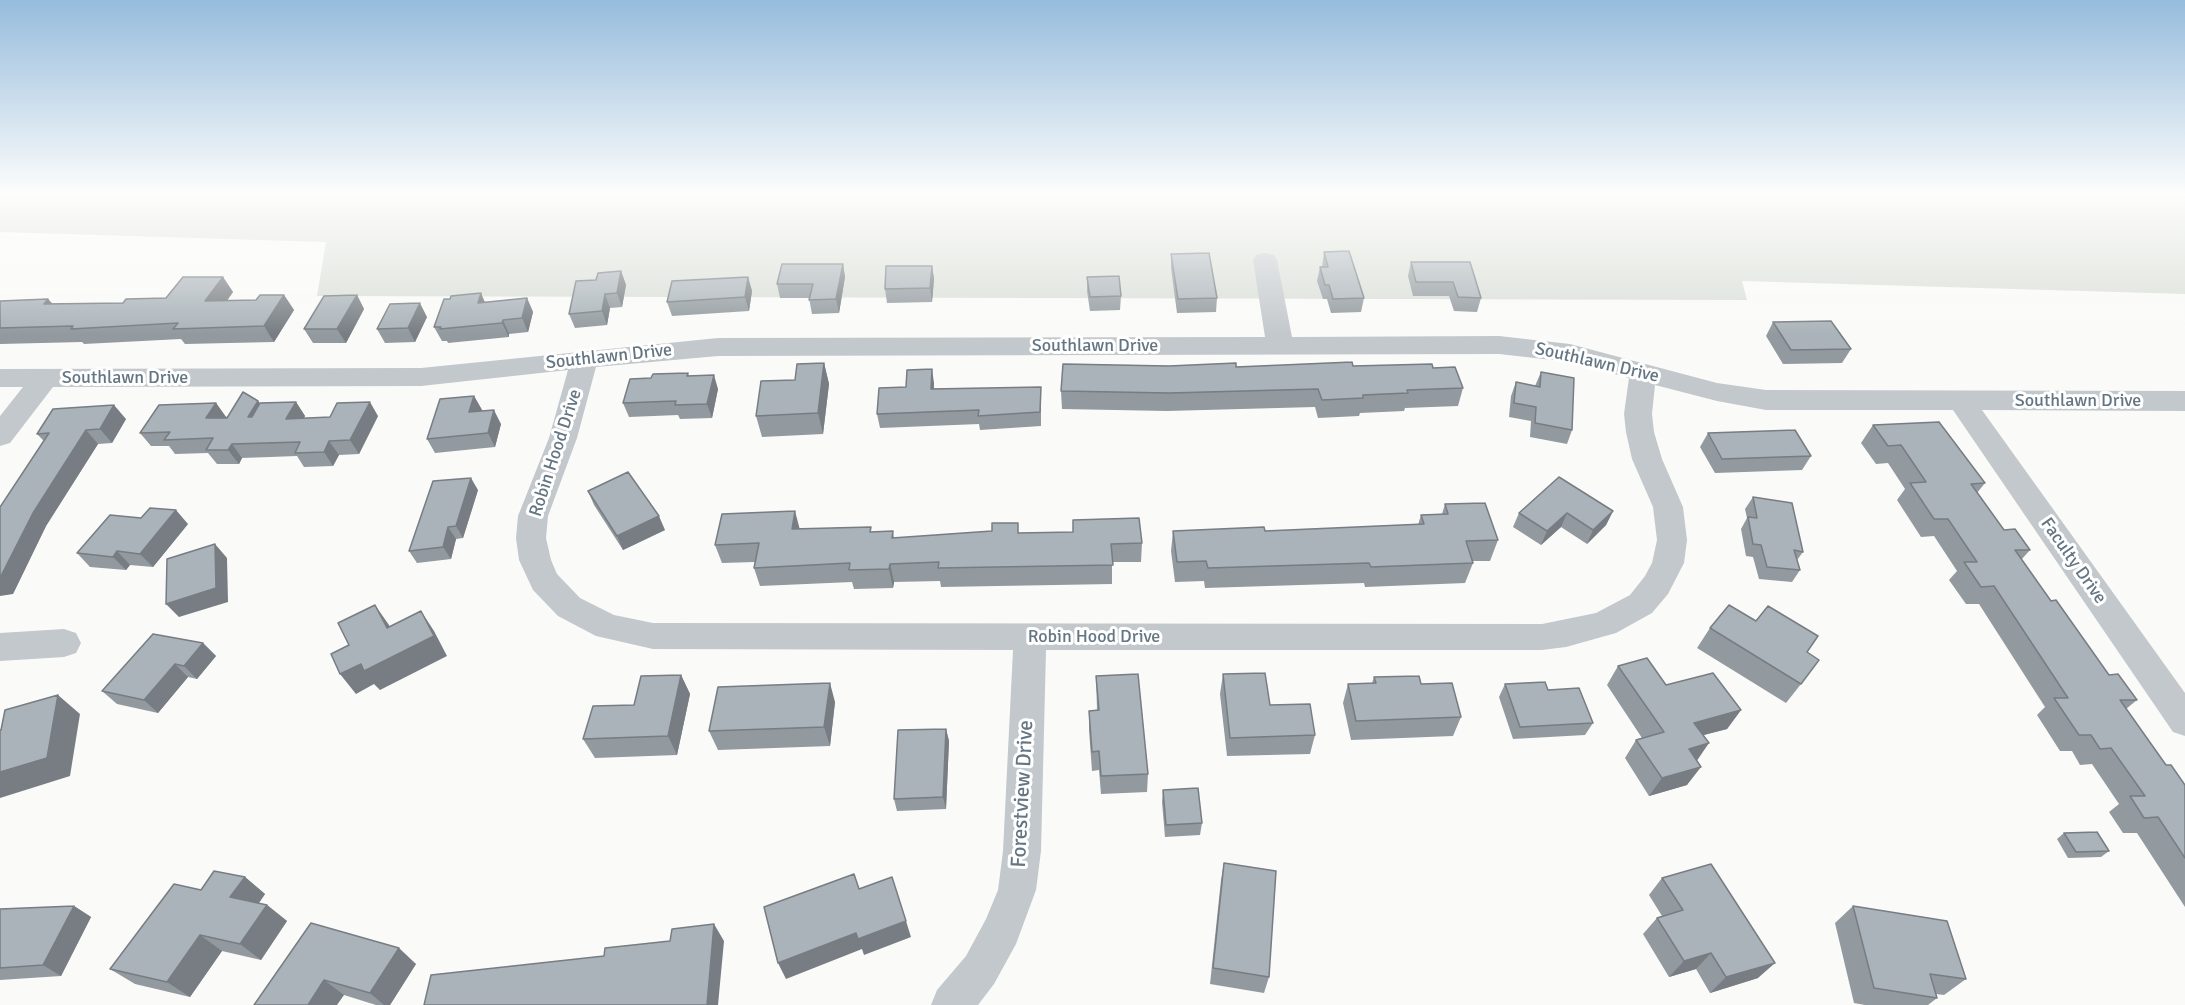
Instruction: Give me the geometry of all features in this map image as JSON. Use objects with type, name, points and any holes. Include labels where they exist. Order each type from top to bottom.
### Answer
[{"type":"street","points":[[1265,261],[1280,346]]},
{"type":"street","name":"Southlawn Drive","points":[[0,378],[421,377],[718,347],[1521,346],[1570,353],[1717,392],[1766,400],[2185,401]]},
{"type":"street","name":"Robin Hood Drive","points":[[584,360],[566,429],[533,516],[531,538],[535,560],[544,581],[559,599],[587,619],[608,627],[654,636],[1542,637],[1566,634],[1604,624],[1641,604],[1657,585],[1668,563],[1672,540],[1668,507],[1647,459],[1640,432],[1638,414],[1643,372]]},
{"type":"street","points":[[0,435],[45,378]]},
{"type":"street","name":"Faculty Drive","points":[[1961,401],[2185,721]]},
{"type":"street","name":"Forestview Drive","points":[[952,1005],[980,970],[1002,930],[1017,890],[1022,851],[1030,637]]},
{"type":"street","points":[[0,647],[64,643]]},
{"type":"shaded area","points":[[290,241],[2185,241],[2185,294],[1742,281],[1747,300],[317,296],[326,242]]},
{"type":"building","points":[[1349,251],[1364,298],[1333,299],[1329,285],[1325,285],[1320,267],[1328,267],[1324,252]]},
{"type":"building","points":[[1209,253],[1217,298],[1178,299],[1171,254]]},
{"type":"building","points":[[1411,262],[1470,262],[1481,298],[1458,297],[1453,282],[1416,282]]},
{"type":"building","points":[[782,264],[843,264],[836,299],[809,300],[813,284],[777,284]]},
{"type":"building","points":[[886,266],[932,266],[930,288],[885,289]]},
{"type":"building","points":[[621,271],[617,293],[605,294],[602,311],[569,314],[576,281],[596,280],[598,273]]},
{"type":"building","points":[[1119,276],[1121,296],[1090,297],[1087,277]]},
{"type":"building","points":[[183,277],[223,277],[205,301],[256,300],[260,295],[284,295],[264,326],[173,329],[178,323],[71,329],[73,326],[0,328],[0,301],[48,299],[44,304],[123,303],[126,299],[166,298]]},
{"type":"building","points":[[748,277],[745,297],[667,302],[672,281]]},
{"type":"building","points":[[481,293],[478,303],[527,298],[522,318],[503,320],[502,323],[440,329],[441,327],[434,327],[444,299],[450,299],[451,296]]},
{"type":"building","points":[[357,295],[337,329],[304,329],[324,296]]},
{"type":"building","points":[[420,303],[408,328],[377,329],[390,304]]},
{"type":"building","points":[[1831,321],[1851,349],[1791,350],[1773,322]]},
{"type":"building","points":[[1352,362],[1353,366],[1432,364],[1433,368],[1455,367],[1463,388],[1407,390],[1408,393],[1322,400],[1318,389],[1169,393],[1061,391],[1063,364],[1169,366],[1236,363],[1236,367]]},
{"type":"building","points":[[824,363],[818,413],[756,416],[761,381],[795,380],[797,364]]},
{"type":"building","points":[[932,369],[931,389],[1041,387],[1040,412],[978,416],[979,410],[877,414],[879,388],[906,387],[907,370]]},
{"type":"building","points":[[1541,372],[1574,378],[1572,430],[1535,423],[1536,407],[1514,403],[1516,382],[1540,387]]},
{"type":"building","points":[[688,373],[687,376],[714,375],[707,404],[675,405],[676,401],[623,403],[630,379],[651,378],[653,374]]},
{"type":"building","points":[[243,392],[258,401],[248,417],[252,417],[260,403],[296,402],[286,419],[330,417],[337,403],[370,402],[350,440],[329,441],[324,452],[295,453],[300,442],[232,444],[228,450],[206,450],[213,438],[164,440],[170,432],[140,433],[159,405],[216,403],[206,418],[227,418]]},
{"type":"building","points":[[474,396],[469,412],[494,410],[488,433],[427,439],[440,399]]},
{"type":"building","points":[[114,405],[100,429],[86,430],[33,513],[0,578],[0,507],[49,433],[37,434],[53,409]]},
{"type":"building","points":[[1939,422],[1985,483],[1971,484],[2004,530],[2015,529],[2030,550],[2015,550],[2051,601],[2056,600],[2109,675],[2118,674],[2137,700],[2120,700],[2166,765],[2171,765],[2185,785],[2185,858],[2158,817],[2144,818],[2130,796],[2145,796],[2111,748],[2100,749],[2091,735],[2079,735],[2054,698],[2068,698],[1994,586],[1981,587],[1964,562],[1977,562],[1948,519],[1934,519],[1910,483],[1926,482],[1901,445],[1888,446],[1873,425]]},
{"type":"building","points":[[1795,430],[1811,456],[1722,459],[1708,433]]},
{"type":"building","points":[[628,472],[659,516],[617,536],[588,491]]},
{"type":"building","points":[[1559,477],[1613,511],[1593,530],[1567,513],[1547,531],[1519,513]]},
{"type":"building","points":[[471,478],[456,526],[448,527],[443,547],[409,551],[433,481]]},
{"type":"building","points":[[1753,497],[1792,503],[1803,552],[1794,550],[1800,570],[1767,567],[1761,545],[1753,544],[1748,517],[1757,518]]},
{"type":"building","points":[[1485,503],[1498,540],[1466,541],[1473,563],[1371,567],[1369,563],[1208,568],[1206,561],[1177,562],[1173,531],[1264,527],[1265,531],[1424,524],[1421,515],[1448,514],[1445,504]]},
{"type":"building","points":[[150,508],[176,510],[140,554],[117,551],[113,557],[77,553],[110,515],[141,518]]},
{"type":"building","points":[[795,511],[792,529],[871,527],[870,532],[893,531],[892,538],[992,531],[992,523],[1018,523],[1018,533],[1073,532],[1073,520],[1139,518],[1142,543],[1111,544],[1113,565],[938,568],[939,562],[890,564],[889,569],[849,570],[850,563],[754,568],[759,543],[715,545],[722,514]]},
{"type":"building","points":[[215,544],[216,588],[166,604],[167,559]]},
{"type":"building","points":[[375,605],[387,628],[421,611],[434,636],[364,671],[361,664],[340,674],[331,654],[349,645],[338,623]]},
{"type":"building","points":[[1729,605],[1756,621],[1768,606],[1818,636],[1807,652],[1819,660],[1801,684],[1710,628]]},
{"type":"building","points":[[153,634],[203,643],[184,666],[175,664],[144,700],[102,691]]},
{"type":"building","points":[[1647,658],[1666,685],[1713,673],[1741,710],[1694,723],[1709,743],[1689,749],[1701,767],[1662,778],[1636,740],[1664,732],[1618,666]]},
{"type":"building","points":[[1265,673],[1270,705],[1310,704],[1315,735],[1230,738],[1223,674]]},
{"type":"building","points":[[1138,674],[1148,774],[1101,776],[1099,751],[1092,752],[1089,711],[1099,710],[1096,676]]},
{"type":"building","points":[[681,675],[668,736],[583,739],[593,706],[634,705],[641,676]]},
{"type":"building","points":[[1419,676],[1421,684],[1452,683],[1461,717],[1356,721],[1348,684],[1376,683],[1374,677]]},
{"type":"building","points":[[1545,682],[1548,690],[1579,688],[1593,723],[1520,727],[1505,684]]},
{"type":"building","points":[[830,683],[824,727],[709,731],[718,687]]},
{"type":"building","points":[[58,695],[47,758],[0,772],[0,730],[5,710]]},
{"type":"building","points":[[946,729],[943,797],[894,799],[898,730]]},
{"type":"building","points":[[1198,788],[1202,823],[1166,825],[1163,790]]},
{"type":"building","points":[[2097,832],[2109,851],[2076,852],[2064,833]]},
{"type":"building","points":[[1224,863],[1276,871],[1269,977],[1213,968]]},
{"type":"building","points":[[1711,864],[1775,963],[1726,977],[1711,953],[1684,961],[1657,918],[1683,910],[1662,878]]},
{"type":"building","points":[[214,871],[245,877],[230,897],[267,905],[240,944],[200,935],[167,982],[110,969],[174,884],[201,890]]},
{"type":"building","points":[[854,874],[859,889],[892,877],[906,921],[858,939],[856,933],[778,963],[764,907]]},
{"type":"building","points":[[74,906],[43,965],[0,968],[0,909]]},
{"type":"building","points":[[1853,906],[1947,921],[1966,979],[1930,974],[1937,998],[1874,988]]},
{"type":"building","points":[[311,923],[399,948],[370,993],[324,980],[308,1005],[254,1005]]},
{"type":"building","points":[[714,924],[707,1005],[424,1005],[431,975],[604,956],[605,948],[670,941],[672,929]]}]
